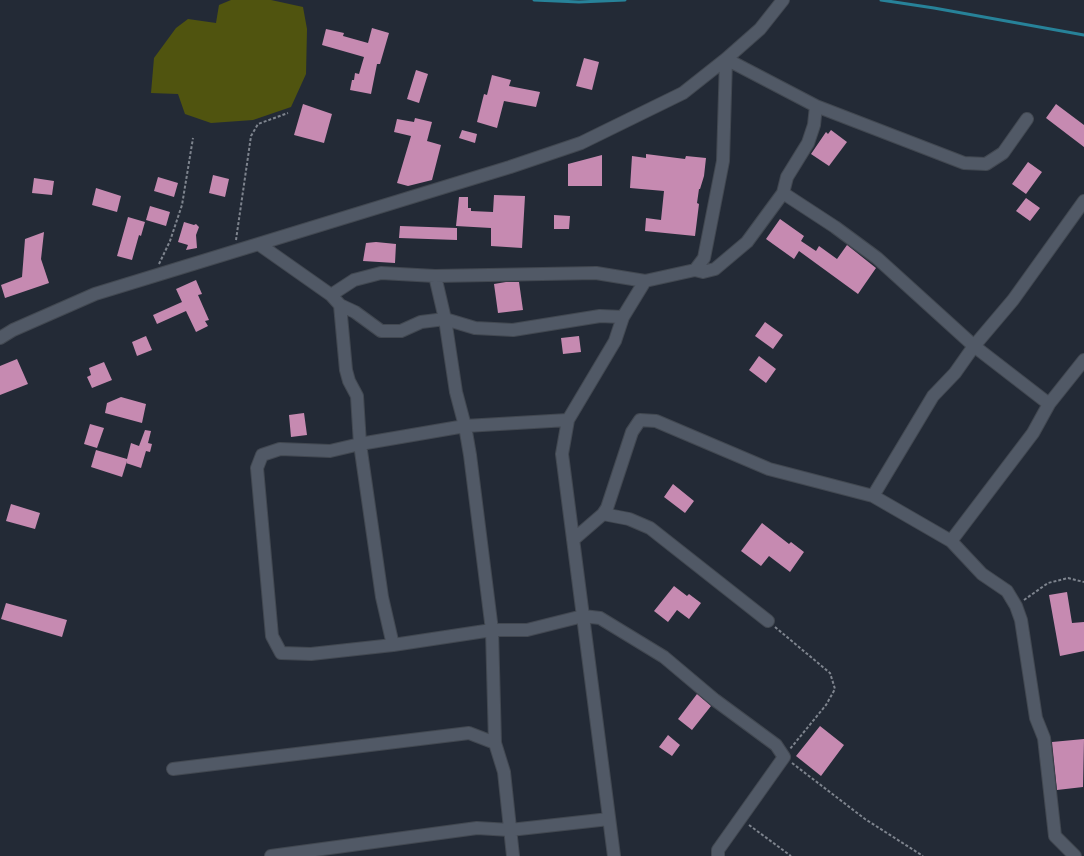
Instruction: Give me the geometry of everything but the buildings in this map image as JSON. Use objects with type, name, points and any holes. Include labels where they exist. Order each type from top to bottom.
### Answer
[{"type":"street","points":[[0,338],[13,330],[94,294],[235,251],[260,245],[510,168],[581,143],[683,93],[726,59],[760,29],[783,0]]},
{"type":"street","points":[[726,59],[816,106],[964,163],[986,164],[1003,153],[1027,119]]},
{"type":"street","points":[[695,270],[704,258],[723,161],[726,59]]},
{"type":"street","points":[[331,295],[354,280],[376,274],[435,276],[596,273],[645,281],[695,270],[703,272],[715,269],[747,242],[783,193],[787,177],[808,143],[814,124],[816,106]]},
{"type":"street","points":[[783,193],[835,227],[877,258],[974,346],[1049,404]]},
{"type":"street","points":[[873,496],[933,396],[955,373],[974,346],[1013,300],[1084,201]]},
{"type":"street","points":[[260,245],[331,295],[340,305],[355,312],[381,331],[401,331],[421,322],[445,319],[475,328],[513,330],[600,316],[623,317]]},
{"type":"street","points":[[435,276],[445,319],[456,392],[465,426],[492,630],[495,743],[504,772],[513,856]]},
{"type":"street","points":[[614,856],[562,454],[568,420],[615,341],[623,317],[645,281]]},
{"type":"street","points":[[340,305],[346,370],[349,381],[357,396],[360,444],[382,597],[394,645]]},
{"type":"street","points":[[951,541],[1033,433],[1049,404],[1084,360]]},
{"type":"street","points":[[568,420],[465,426],[360,444],[330,451],[280,449],[262,455],[257,468],[272,636],[281,653],[311,654],[394,645],[492,630],[527,630],[583,616],[600,618],[664,657],[715,700],[776,745],[784,757],[718,850],[718,856]]},
{"type":"street","points":[[573,540],[603,514],[607,508],[632,432],[640,420],[656,421],[769,468],[873,496],[951,541],[982,574],[1007,591],[1016,606],[1021,620],[1036,718],[1044,738],[1055,836],[1075,856]]},
{"type":"street","points":[[603,514],[629,519],[650,528],[768,621]]},
{"type":"street","points":[[173,769],[469,733],[495,743]]},
{"type":"street","points":[[271,856],[477,828],[510,830],[609,819]]},
{"type":"path","points":[[235,251],[251,136],[258,124],[288,113]]},
{"type":"path","points":[[153,276],[170,241],[182,205],[194,138]]},
{"type":"path","points":[[1016,606],[1048,583],[1068,578],[1084,582]]},
{"type":"path","points":[[768,621],[830,673],[835,689],[826,705],[784,757],[865,819],[923,856]]},
{"type":"path","points":[[741,819],[791,856]]},
{"type":"shaded area","points":[[231,0],[271,0],[303,7],[307,29],[306,74],[291,107],[253,120],[211,123],[185,114],[178,94],[151,93],[154,58],[176,28],[188,19],[216,23],[219,5]]},
{"type":"waterway","points":[[534,0],[579,2],[625,0]]},
{"type":"waterway","points":[[881,0],[1084,35]]}]
